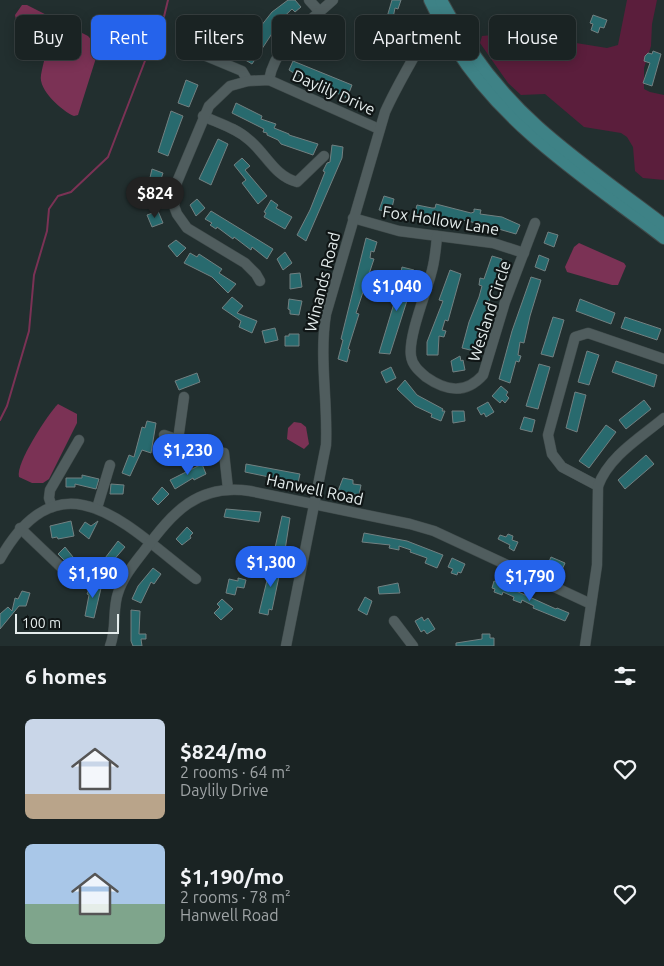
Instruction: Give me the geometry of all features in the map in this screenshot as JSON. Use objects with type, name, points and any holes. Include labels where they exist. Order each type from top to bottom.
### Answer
[{"type":"main road","points":[[438,3],[443,15]]},
{"type":"main road","points":[[438,3],[481,63],[531,120],[570,153],[664,225]]},
{"type":"main road","points":[[464,60],[503,107],[542,143],[664,238]]},
{"type":"street","points":[[309,0],[320,12]]},
{"type":"street","points":[[269,80],[274,62],[283,47],[333,0]]},
{"type":"street","name":"Winands Road","points":[[433,15],[438,3]]},
{"type":"street","points":[[215,60],[242,72],[248,81]]},
{"type":"street","name":"Winands Road","points":[[286,646],[322,471],[326,438],[322,368],[324,330],[353,218],[380,129],[393,94],[412,60]]},
{"type":"street","name":"Daylily Drive","points":[[260,281],[252,268],[186,228],[174,206],[174,190],[203,116],[209,106],[221,92],[230,86],[248,81],[269,80],[380,129]]},
{"type":"street","points":[[203,116],[248,138],[279,173],[297,182],[324,156]]},
{"type":"street","name":"Fox Hollow Lane","points":[[353,218],[399,231],[493,243],[524,253]]},
{"type":"street","name":"Wesland Circle","points":[[437,236],[432,271],[412,342],[411,355],[420,372],[443,388],[452,390],[469,387],[483,375],[535,223]]},
{"type":"street","points":[[598,486],[562,467],[552,454],[548,435],[575,337],[588,333],[664,359]]},
{"type":"street","points":[[178,440],[184,396]]},
{"type":"street","points":[[585,646],[597,565],[598,486],[602,476],[614,460],[664,418]]},
{"type":"street","points":[[164,435],[178,440],[187,448],[224,453],[228,489]]},
{"type":"street","points":[[52,507],[49,498],[50,490],[79,440]]},
{"type":"street","points":[[97,508],[110,465]]},
{"type":"street","name":"Hanwell Road","points":[[110,646],[114,632],[115,603],[128,572],[172,516],[187,503],[205,494],[228,489],[250,491],[314,504],[410,524],[434,531],[591,604]]},
{"type":"street","points":[[0,559],[20,528],[32,517],[52,507],[74,503],[110,513],[196,579]]},
{"type":"street","points":[[20,528],[64,570]]},
{"type":"street","points":[[394,621],[413,646]]},
{"type":"shaded area","points":[[627,0],[657,0],[652,24],[651,46],[644,68],[644,89],[664,95],[664,180],[643,178],[635,171],[633,147],[627,137],[621,133],[584,127],[545,94],[521,95],[508,83],[492,60],[576,60],[576,43],[607,48],[618,45]]},
{"type":"shaded area","points":[[22,5],[27,5],[47,15],[15,15]]},
{"type":"shaded area","points":[[81,32],[91,39],[91,60],[95,60],[78,115],[74,116],[63,110],[52,99],[43,87],[41,75],[44,60],[81,60]]},
{"type":"shaded area","points":[[489,35],[489,56],[480,43],[482,36]]},
{"type":"shaded area","points":[[579,243],[624,263],[626,266],[618,285],[567,272],[565,267],[574,247]]},
{"type":"shaded area","points":[[58,404],[77,414],[77,423],[49,479],[43,483],[32,483],[19,477],[19,471],[27,451],[40,428]]},
{"type":"shaded area","points":[[294,422],[301,423],[306,427],[309,444],[304,449],[287,439],[288,428]]},
{"type":"building","points":[[288,0],[295,0],[301,7],[295,12],[292,9],[286,15],[272,15],[272,34],[262,49],[262,25],[272,12]]},
{"type":"building","points":[[392,0],[401,0],[398,9],[395,8],[394,15],[388,15]]},
{"type":"building","points":[[593,15],[607,20],[604,28],[600,27],[598,33],[591,30],[593,24],[590,23]]},
{"type":"building","points":[[653,51],[661,54],[652,86],[643,83],[650,63],[644,61],[645,56],[648,53],[652,54]]},
{"type":"building","points":[[245,60],[255,60],[252,64]]},
{"type":"building","points":[[293,61],[352,85],[347,98],[289,70]]},
{"type":"building","points":[[186,80],[198,85],[189,107],[178,103]]},
{"type":"building","points":[[236,103],[262,116],[261,119],[276,124],[274,128],[318,144],[313,155],[281,144],[278,140],[263,132],[264,129],[232,113]]},
{"type":"building","points":[[171,111],[183,116],[168,156],[158,152]]},
{"type":"building","points":[[218,139],[228,144],[211,185],[199,179]]},
{"type":"building","points":[[332,145],[343,147],[342,158],[306,241],[297,235],[310,210],[325,172],[323,171],[327,163],[330,162]]},
{"type":"building","points":[[242,158],[250,166],[245,170],[267,196],[258,204],[242,183],[246,180],[234,165]]},
{"type":"building","points":[[152,169],[163,173],[159,185],[149,182]]},
{"type":"building","points":[[155,191],[157,205],[145,205],[144,192]]},
{"type":"building","points":[[384,196],[394,199],[391,212],[379,210]]},
{"type":"building","points":[[197,199],[205,208],[196,216],[190,205]]},
{"type":"building","points":[[271,200],[278,205],[276,208],[292,217],[285,229],[264,217],[266,213],[264,212]]},
{"type":"building","points":[[436,204],[471,213],[474,212],[474,209],[481,210],[480,214],[502,217],[520,225],[516,234],[462,220],[454,222],[424,215],[423,219],[414,216],[417,205],[435,208]]},
{"type":"building","points":[[158,211],[163,223],[152,227],[147,215]]},
{"type":"building","points":[[211,211],[273,249],[267,259],[252,247],[251,250],[234,237],[233,239],[217,227],[216,229],[210,225],[212,223],[205,219]]},
{"type":"building","points":[[548,232],[558,235],[554,247],[544,243]]},
{"type":"building","points":[[366,238],[377,242],[374,252],[371,251],[370,258],[374,259],[356,313],[359,314],[348,349],[350,350],[347,362],[338,359],[343,340],[341,339]]},
{"type":"building","points":[[176,240],[186,248],[177,257],[168,246]]},
{"type":"building","points":[[285,252],[292,263],[283,270],[277,259]]},
{"type":"building","points":[[190,253],[197,257],[199,254],[222,269],[219,273],[236,284],[228,293],[212,277],[184,263]]},
{"type":"building","points":[[539,255],[549,259],[545,271],[535,267]]},
{"type":"building","points":[[492,256],[502,259],[474,351],[462,348],[482,286],[479,285],[480,278],[484,279]]},
{"type":"building","points":[[402,267],[414,270],[407,287],[411,288],[390,354],[379,353],[402,277],[400,276]]},
{"type":"building","points":[[450,270],[461,274],[448,321],[445,320],[442,330],[446,331],[444,337],[439,336],[438,355],[427,355],[427,342],[443,301],[439,300]]},
{"type":"building","points":[[300,273],[302,287],[290,289],[290,274]]},
{"type":"building","points":[[531,277],[541,280],[524,343],[520,342],[518,355],[521,356],[519,362],[516,361],[510,383],[499,379],[512,331]]},
{"type":"building","points":[[232,297],[243,306],[237,313],[257,321],[252,333],[239,327],[241,321],[222,308]]},
{"type":"building","points":[[289,299],[302,301],[299,315],[290,314],[288,309]]},
{"type":"building","points":[[580,299],[615,313],[611,324],[576,311]]},
{"type":"building","points":[[553,317],[564,320],[553,357],[541,354]]},
{"type":"building","points":[[625,317],[661,329],[657,340],[621,328]]},
{"type":"building","points":[[275,328],[278,340],[265,343],[262,331]]},
{"type":"building","points":[[289,334],[299,334],[299,346],[285,346],[285,336],[289,336]]},
{"type":"building","points":[[587,351],[599,355],[589,385],[578,382]]},
{"type":"building","points":[[460,356],[465,370],[453,372],[451,361]]},
{"type":"building","points":[[616,361],[657,375],[654,387],[612,372]]},
{"type":"building","points":[[539,364],[550,367],[538,409],[526,406]]},
{"type":"building","points":[[391,367],[396,378],[386,383],[381,372]]},
{"type":"building","points":[[197,373],[200,382],[179,390],[175,381]]},
{"type":"building","points":[[405,380],[417,395],[445,411],[441,421],[431,417],[432,414],[415,406],[397,389]]},
{"type":"building","points":[[501,386],[508,392],[506,395],[509,398],[505,403],[502,400],[500,403],[492,396]]},
{"type":"building","points":[[575,392],[586,395],[577,432],[566,428]]},
{"type":"building","points":[[644,400],[651,409],[626,429],[619,420]]},
{"type":"building","points":[[488,402],[494,412],[486,417],[484,413],[481,415],[477,408]]},
{"type":"building","points":[[452,411],[464,411],[465,421],[453,423]]},
{"type":"building","points":[[524,417],[535,420],[532,432],[520,429]]},
{"type":"building","points":[[147,421],[156,423],[151,453],[142,450],[130,476],[122,473],[129,455],[134,457],[142,427],[145,428]]},
{"type":"building","points":[[606,425],[616,432],[589,468],[579,461]]},
{"type":"building","points":[[646,455],[654,464],[625,489],[618,480]]},
{"type":"building","points":[[202,464],[206,474],[194,480],[193,478],[175,489],[170,480]]},
{"type":"building","points":[[246,464],[300,474],[298,483],[245,472]]},
{"type":"building","points":[[82,475],[99,479],[96,489],[75,484],[75,487],[66,487],[66,478],[82,478]]},
{"type":"building","points":[[343,478],[353,480],[353,484],[361,485],[359,495],[338,491]]},
{"type":"building","points":[[111,484],[124,485],[123,494],[110,494]]},
{"type":"building","points":[[162,487],[169,494],[158,505],[152,499]]},
{"type":"building","points":[[226,509],[261,512],[259,522],[224,517]]},
{"type":"building","points":[[282,516],[290,518],[285,550],[275,548]]},
{"type":"building","points":[[71,521],[74,536],[58,539],[57,537],[52,538],[50,526]]},
{"type":"building","points":[[98,521],[89,539],[79,531],[85,522],[91,526]]},
{"type":"building","points":[[187,527],[193,533],[190,536],[191,538],[182,545],[176,539]]},
{"type":"building","points":[[364,533],[407,541],[443,555],[437,568],[425,563],[427,558],[410,552],[411,550],[399,546],[399,550],[389,548],[390,545],[362,542]]},
{"type":"building","points":[[508,534],[513,536],[512,540],[518,542],[514,551],[509,548],[510,545],[498,539],[500,535],[506,537]]},
{"type":"building","points":[[118,541],[125,547],[111,563],[106,575],[96,570]]},
{"type":"building","points":[[65,547],[73,557],[68,564],[58,554]]},
{"type":"building","points":[[551,557],[565,563],[561,572],[548,564]]},
{"type":"building","points":[[452,558],[465,564],[461,573],[458,572],[457,575],[451,573],[453,569],[448,567]]},
{"type":"building","points":[[272,560],[282,562],[272,610],[269,609],[268,615],[259,613]]},
{"type":"building","points":[[153,568],[161,574],[154,584],[151,582],[141,603],[132,599],[138,586]]},
{"type":"building","points":[[238,578],[246,580],[244,588],[237,587],[235,595],[226,593],[229,579],[238,581]]},
{"type":"building","points":[[93,580],[102,584],[94,618],[85,616],[89,595],[87,594]]},
{"type":"building","points":[[494,581],[569,613],[565,621],[533,608],[534,606],[522,600],[521,603],[513,600],[514,597],[503,592],[502,595],[494,592],[495,589],[492,588]]},
{"type":"building","points":[[398,583],[400,593],[379,594],[378,587]]},
{"type":"building","points":[[22,591],[30,593],[26,606],[19,606],[0,629],[0,614],[8,607],[12,611],[15,598],[18,599]]},
{"type":"building","points":[[365,597],[372,601],[367,615],[358,610]]},
{"type":"building","points":[[222,599],[233,609],[221,620],[214,613],[220,607],[217,604]]},
{"type":"building","points":[[131,610],[140,611],[139,634],[146,634],[146,639],[141,639],[142,646],[133,646],[131,641]]},
{"type":"building","points":[[422,617],[424,621],[428,618],[435,629],[427,634],[424,630],[421,632],[415,621]]},
{"type":"building","points":[[482,634],[490,634],[490,638],[494,638],[494,646],[456,646],[456,643],[482,639]]},
{"type":"waterway","points":[[0,420],[7,406],[29,331],[34,275],[47,231],[49,209],[58,196],[71,192],[108,157],[153,40],[162,25],[168,0]]}]
